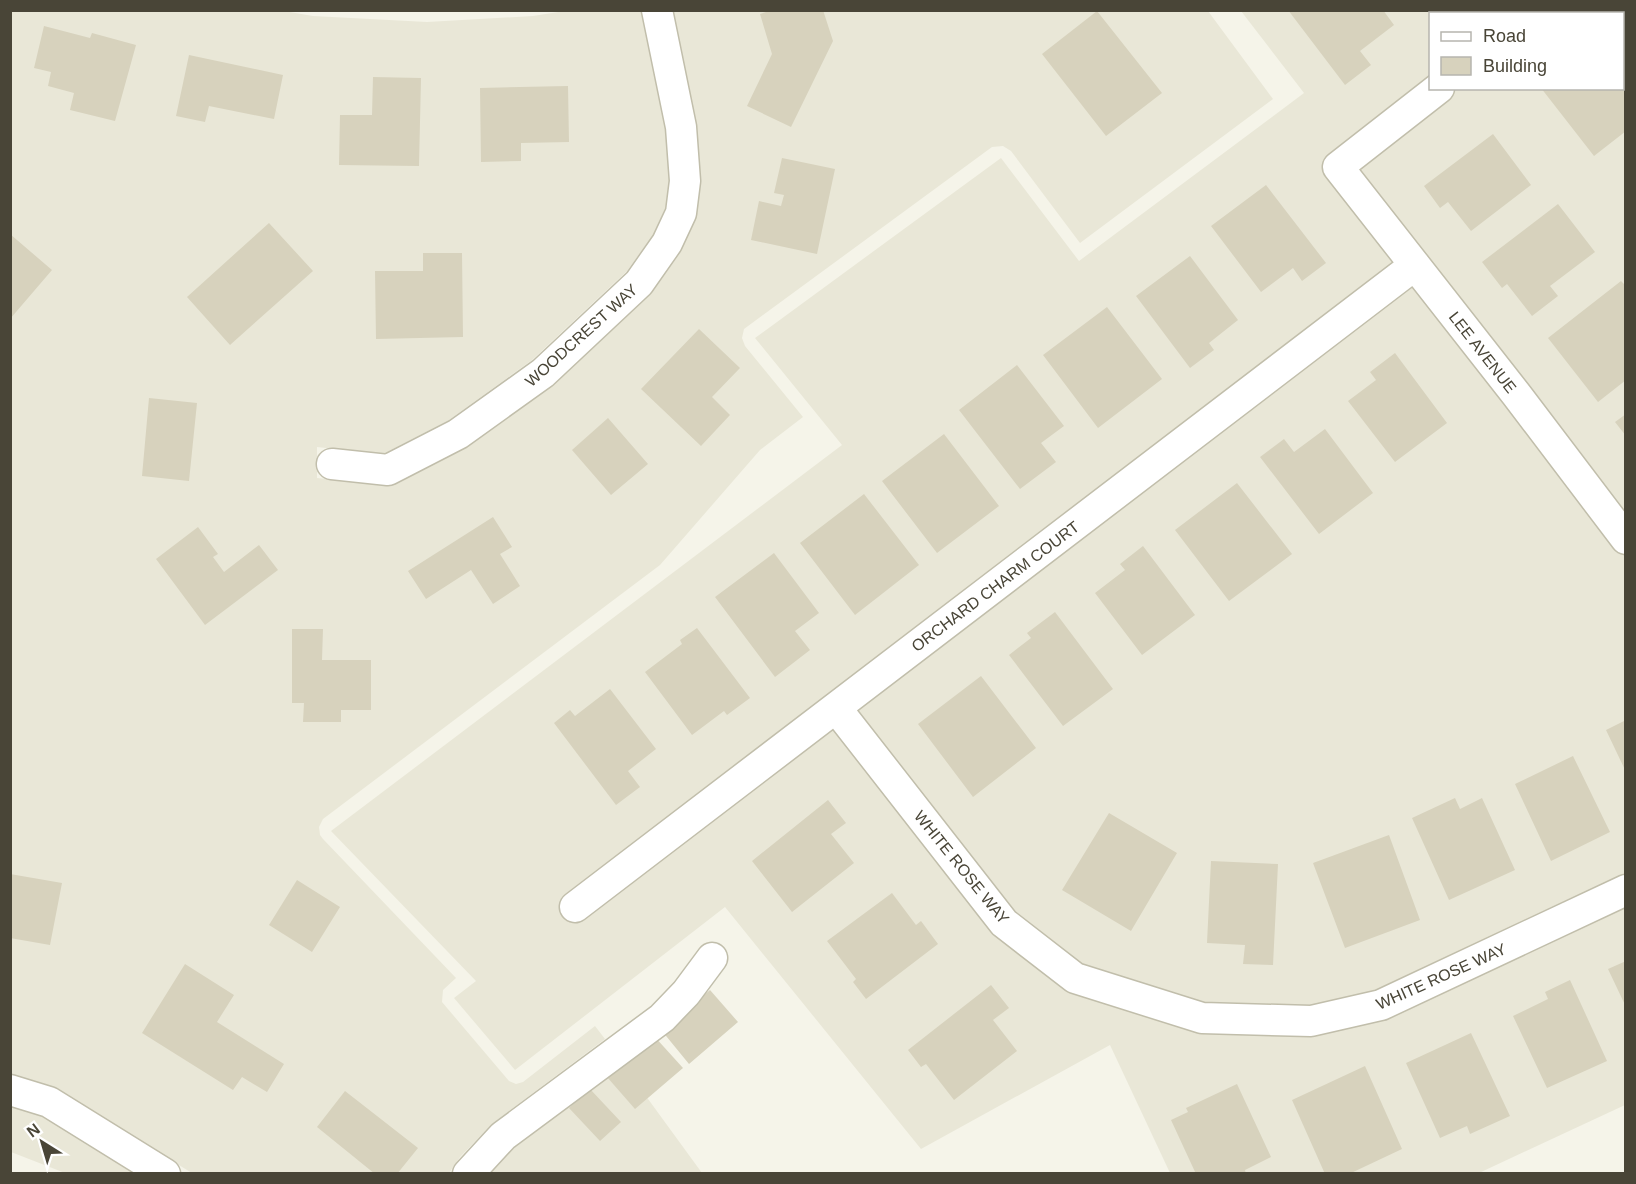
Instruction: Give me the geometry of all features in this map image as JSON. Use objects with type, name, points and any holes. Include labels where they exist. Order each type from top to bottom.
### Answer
[{"type":"street","name":"WOODCREST WAY","points":[[332,464],[388,470],[458,434],[543,373],[639,283],[667,243],[681,213],[685,182],[681,127],[657,10]]},
{"type":"street","name":"LEE AVENUE","points":[[1436,90],[1338,167],[1626,539]]},
{"type":"street","name":"ORCHARD CHARM COURT","points":[[575,907],[1415,266]]},
{"type":"street","name":"WHITE ROSE WAY","points":[[836,708],[1004,923],[1074,978],[1202,1018],[1311,1020],[1381,1005],[1626,890]]},
{"type":"street","points":[[468,1173],[503,1136],[662,1018],[686,993],[712,958]]},
{"type":"street","points":[[10,1090],[49,1102],[165,1173]]},
{"type":"shaded area","points":[[278,10],[313,16],[427,22],[533,16],[571,10],[642,11],[666,127],[670,179],[666,206],[654,234],[627,271],[532,360],[449,420],[383,454],[317,447],[317,478],[388,485],[396,484],[467,447],[552,386],[652,293],[680,253],[694,221],[701,182],[696,127],[672,11],[1208,11],[1273,99],[1080,243],[1011,151],[1003,146],[992,147],[744,329],[742,338],[745,346],[803,417],[760,450],[660,565],[323,819],[319,827],[323,839],[456,978],[443,990],[442,1002],[509,1081],[516,1084],[523,1082],[595,1026],[605,1039],[493,1123],[460,1157],[449,1173],[192,1173],[52,1088],[11,1074],[11,11]]},
{"type":"shaded area","points":[[1241,11],[1625,11],[1625,1105],[1479,1173],[1170,1173],[1110,1045],[921,1149],[725,907],[515,1070],[454,998],[476,981],[331,831],[842,445],[755,338],[1001,158],[1079,261],[1304,93]]},
{"type":"shaded area","points":[[624,1066],[702,1173],[489,1174],[514,1148]]},
{"type":"shaded area","points":[[10,1106],[44,1117],[136,1173],[65,1173],[11,1152]]},
{"type":"building","points":[[766,10],[823,10],[833,41],[791,127],[747,106],[772,54],[760,14]]},
{"type":"building","points":[[1288,10],[1383,10],[1394,25],[1360,51],[1371,65],[1345,85]]},
{"type":"building","points":[[1097,11],[1162,93],[1106,136],[1042,54]]},
{"type":"building","points":[[44,26],[90,38],[92,33],[136,45],[115,121],[70,110],[74,93],[48,86],[51,72],[34,68]]},
{"type":"building","points":[[189,55],[283,75],[274,119],[209,106],[205,122],[176,116]]},
{"type":"building","points":[[1624,63],[1626,65],[1626,131],[1594,156],[1543,90],[1624,90]]},
{"type":"building","points":[[373,77],[421,78],[419,166],[339,165],[340,115],[372,115]]},
{"type":"building","points":[[568,86],[569,142],[521,143],[521,161],[481,162],[480,88]]},
{"type":"building","points":[[1493,134],[1531,185],[1471,231],[1448,202],[1440,208],[1424,186]]},
{"type":"building","points":[[782,158],[835,169],[817,254],[751,240],[759,201],[781,206],[784,195],[774,193]]},
{"type":"building","points":[[1266,185],[1326,263],[1302,281],[1293,268],[1261,292],[1211,226]]},
{"type":"building","points":[[1558,204],[1595,252],[1550,286],[1558,296],[1532,316],[1507,284],[1502,288],[1482,262]]},
{"type":"building","points":[[269,223],[313,271],[230,345],[187,297]]},
{"type":"building","points":[[10,234],[52,270],[10,319]]},
{"type":"building","points":[[423,253],[462,253],[463,337],[376,339],[375,271],[423,271]]},
{"type":"building","points":[[1190,256],[1238,320],[1209,343],[1214,350],[1190,368],[1136,296]]},
{"type":"building","points":[[1621,281],[1626,286],[1626,380],[1598,402],[1548,338]]},
{"type":"building","points":[[1107,307],[1162,379],[1098,428],[1043,355]]},
{"type":"building","points":[[699,329],[740,368],[712,397],[730,415],[701,446],[641,389]]},
{"type":"building","points":[[1395,353],[1447,423],[1395,462],[1348,401],[1376,380],[1370,372]]},
{"type":"building","points":[[1017,365],[1064,426],[1041,443],[1056,462],[1020,489],[959,410]]},
{"type":"building","points":[[149,398],[197,403],[189,481],[142,476]]},
{"type":"building","points":[[1626,414],[1626,436],[1615,422]]},
{"type":"building","points":[[608,418],[648,464],[611,495],[572,450]]},
{"type":"building","points":[[1325,429],[1373,493],[1319,534],[1260,457],[1284,439],[1294,452]]},
{"type":"building","points":[[944,434],[999,506],[937,553],[882,481]]},
{"type":"building","points":[[1237,483],[1292,554],[1229,601],[1175,530]]},
{"type":"building","points":[[864,494],[919,565],[855,615],[800,543]]},
{"type":"building","points":[[493,517],[512,547],[500,554],[520,586],[493,604],[471,570],[426,599],[408,571]]},
{"type":"building","points":[[198,527],[218,554],[213,557],[224,572],[259,545],[278,570],[205,625],[156,559]]},
{"type":"building","points":[[1143,546],[1195,615],[1142,655],[1095,593],[1125,570],[1120,564]]},
{"type":"building","points":[[774,553],[819,613],[795,631],[810,650],[775,677],[715,597]]},
{"type":"building","points":[[1055,612],[1113,689],[1063,726],[1009,655],[1031,638],[1027,633]]},
{"type":"building","points":[[697,628],[750,698],[727,715],[724,711],[692,735],[645,672],[682,644],[680,640]]},
{"type":"building","points":[[292,629],[323,629],[322,660],[371,660],[371,710],[341,710],[341,722],[303,722],[304,703],[292,703]]},
{"type":"building","points":[[981,676],[1036,748],[973,797],[918,724]]},
{"type":"building","points":[[610,689],[656,749],[628,771],[640,787],[616,805],[554,723],[570,710],[575,716]]},
{"type":"building","points":[[1626,720],[1626,772],[1606,730]]},
{"type":"building","points":[[1573,756],[1610,832],[1551,861],[1515,784]]},
{"type":"building","points":[[1455,798],[1460,809],[1482,798],[1515,870],[1449,900],[1412,818]]},
{"type":"building","points":[[828,800],[846,823],[831,834],[854,863],[792,912],[752,861]]},
{"type":"building","points":[[1109,813],[1177,853],[1131,931],[1062,890]]},
{"type":"building","points":[[1389,835],[1420,920],[1345,948],[1313,863]]},
{"type":"building","points":[[1211,861],[1278,864],[1273,965],[1243,964],[1245,945],[1207,943]]},
{"type":"building","points":[[10,874],[62,883],[50,945],[10,938]]},
{"type":"building","points":[[297,880],[340,907],[312,952],[269,925]]},
{"type":"building","points":[[892,893],[916,925],[921,921],[938,944],[866,999],[853,982],[856,979],[827,941]]},
{"type":"building","points":[[1626,961],[1626,1007],[1608,969]]},
{"type":"building","points":[[185,964],[234,995],[217,1022],[284,1064],[267,1092],[242,1077],[233,1090],[142,1033]]},
{"type":"building","points":[[1570,980],[1607,1061],[1547,1088],[1513,1016],[1548,999],[1545,992]]},
{"type":"building","points":[[991,985],[1009,1008],[993,1020],[1017,1051],[954,1100],[926,1064],[921,1067],[908,1050]]},
{"type":"building","points":[[710,990],[738,1022],[689,1064],[662,1031]]},
{"type":"building","points":[[1471,1033],[1510,1116],[1470,1134],[1467,1126],[1440,1138],[1406,1063]]},
{"type":"building","points":[[654,1036],[683,1068],[635,1109],[607,1077]]},
{"type":"building","points":[[1365,1066],[1402,1149],[1349,1174],[1325,1174],[1292,1100]]},
{"type":"building","points":[[1237,1084],[1271,1157],[1245,1170],[1246,1174],[1196,1174],[1171,1120],[1188,1112],[1186,1108]]},
{"type":"building","points":[[590,1089],[621,1122],[600,1141],[569,1108]]},
{"type":"building","points":[[345,1091],[418,1148],[397,1174],[375,1174],[317,1127]]}]
